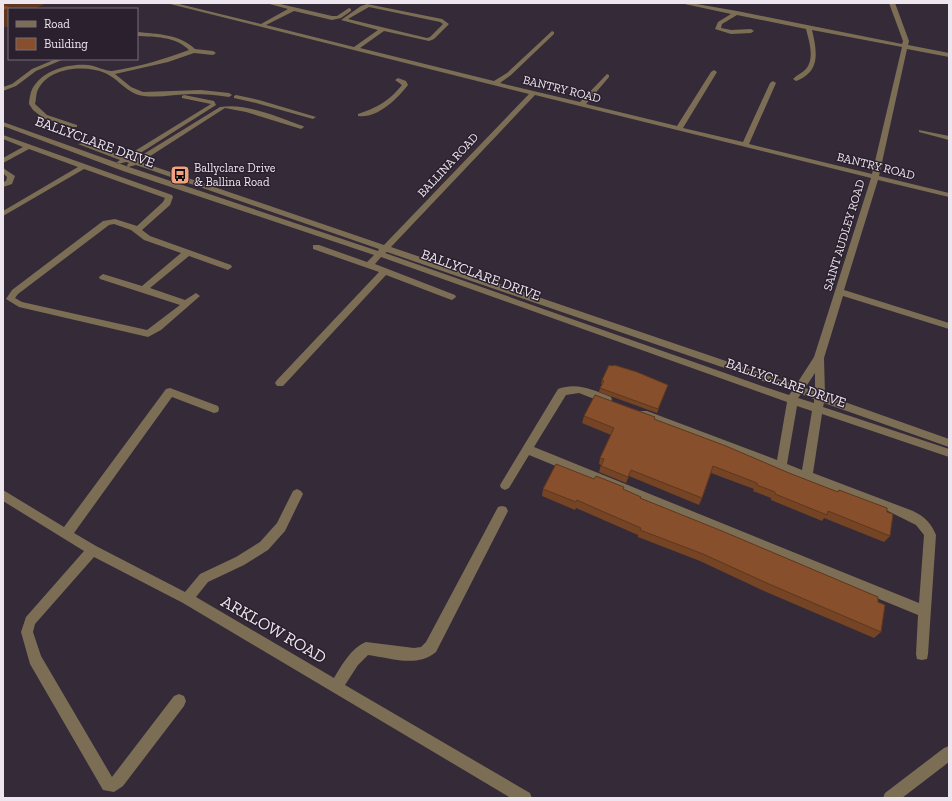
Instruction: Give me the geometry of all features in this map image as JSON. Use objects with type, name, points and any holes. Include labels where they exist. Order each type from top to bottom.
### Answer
[{"type":"street","name":"BANTRY ROAD","points":[[169,3],[183,5],[269,28],[949,195]]},
{"type":"street","points":[[183,5],[192,3]]},
{"type":"street","points":[[269,3],[336,18],[355,6],[357,3]]},
{"type":"street","points":[[683,3],[949,55]]},
{"type":"street","name":"SAINT AUDLEY ROAD","points":[[781,465],[792,400],[797,389],[819,358],[875,177],[906,41],[892,3]]},
{"type":"street","points":[[355,49],[385,31],[427,40],[432,38],[446,24],[369,5],[363,7],[344,20],[385,31]]},
{"type":"street","points":[[261,26],[295,9]]},
{"type":"street","points":[[269,28],[295,9]]},
{"type":"street","points":[[737,13],[720,23],[718,29],[731,32],[751,31]]},
{"type":"street","points":[[796,79],[809,69],[814,55],[808,27]]},
{"type":"street","points":[[363,51],[385,31]]},
{"type":"street","points":[[496,83],[509,74],[552,33]]},
{"type":"street","points":[[138,34],[173,38],[186,43],[193,51]]},
{"type":"street","points":[[109,73],[166,61],[193,51],[213,53]]},
{"type":"street","points":[[3,89],[14,85],[34,70],[59,60],[91,61],[98,69]]},
{"type":"street","points":[[75,126],[43,116],[32,104],[38,83],[49,75],[64,69],[98,69],[109,73],[135,92],[170,95],[224,108],[247,110],[301,126]]},
{"type":"street","points":[[678,129],[714,72]]},
{"type":"street","points":[[503,85],[509,78],[509,74]]},
{"type":"street","points":[[581,105],[607,76]]},
{"type":"street","points":[[360,115],[383,108],[393,101],[405,85],[404,82],[398,80]]},
{"type":"street","points":[[744,145],[773,83]]},
{"type":"street","points":[[170,95],[192,92],[232,96],[257,101],[313,117]]},
{"type":"street","name":"BALLINA ROAD","points":[[369,265],[533,92]]},
{"type":"street","points":[[105,174],[120,162],[212,104],[217,97],[232,96],[237,98],[237,102],[224,108],[134,163],[115,178]]},
{"type":"street","name":"BALLYCLARE DRIVE","points":[[3,118],[120,162],[126,169],[383,251],[797,389],[949,443]]},
{"type":"street","name":"BALLYCLARE DRIVE","points":[[3,124],[120,162],[134,163],[383,251],[816,409],[946,454]]},
{"type":"street","points":[[921,131],[949,138]]},
{"type":"street","points":[[3,137],[169,197],[167,203],[137,230]]},
{"type":"street","points":[[3,161],[29,146]]},
{"type":"street","points":[[3,214],[84,166]]},
{"type":"street","points":[[3,170],[11,176],[9,182],[3,185]]},
{"type":"street","points":[[196,296],[158,328],[148,334],[18,304],[10,299],[15,292],[106,223],[115,221],[137,230],[147,238],[228,268]]},
{"type":"street","points":[[316,247],[369,265],[452,297]]},
{"type":"street","points":[[143,289],[187,253]]},
{"type":"street","points":[[280,383],[385,271]]},
{"type":"street","points":[[103,277],[186,304]]},
{"type":"street","points":[[840,292],[949,326]]},
{"type":"street","name":"SAINT AUDLEY ROAD","points":[[807,475],[819,397],[819,358]]},
{"type":"street","points":[[506,485],[526,449],[562,392],[568,388],[576,389],[620,405]]},
{"type":"street","points":[[66,534],[170,392],[214,409]]},
{"type":"street","points":[[635,410],[892,508],[919,520],[925,525],[930,535],[922,654]]},
{"type":"street","points":[[526,449],[924,611]]},
{"type":"street","points":[[187,599],[204,578],[240,561],[264,546],[281,527],[298,494]]},
{"type":"street","name":"ARKLOW ROAD","points":[[3,495],[92,550],[187,599],[525,798]]},
{"type":"street","points":[[336,687],[353,660],[366,648],[414,655],[424,653],[431,647],[502,511]]},
{"type":"street","points":[[92,550],[30,621],[27,632],[34,658],[108,785],[114,785],[118,781],[179,701]]},
{"type":"street","points":[[890,798],[949,753]]},
{"type":"building","points":[[3,3],[8,3],[4,5],[11,7],[3,11]]},
{"type":"building","points":[[609,365],[614,365],[637,372],[668,385],[658,409],[600,388]]},
{"type":"building","points":[[595,395],[655,417],[654,419],[726,446],[838,492],[839,490],[887,508],[887,512],[893,514],[890,536],[828,511],[827,515],[775,494],[775,492],[757,485],[757,483],[713,466],[702,498],[631,470],[628,477],[601,466],[604,459],[600,458],[614,428],[584,416]]},
{"type":"building","points":[[556,464],[594,479],[596,476],[624,487],[623,489],[641,497],[640,498],[878,597],[878,602],[885,605],[881,632],[703,554],[640,530],[641,528],[577,500],[576,502],[543,489]]},
{"type":"place","name":"Ballyclare Drive & Ballina Road","points":[[180,175]]}]
